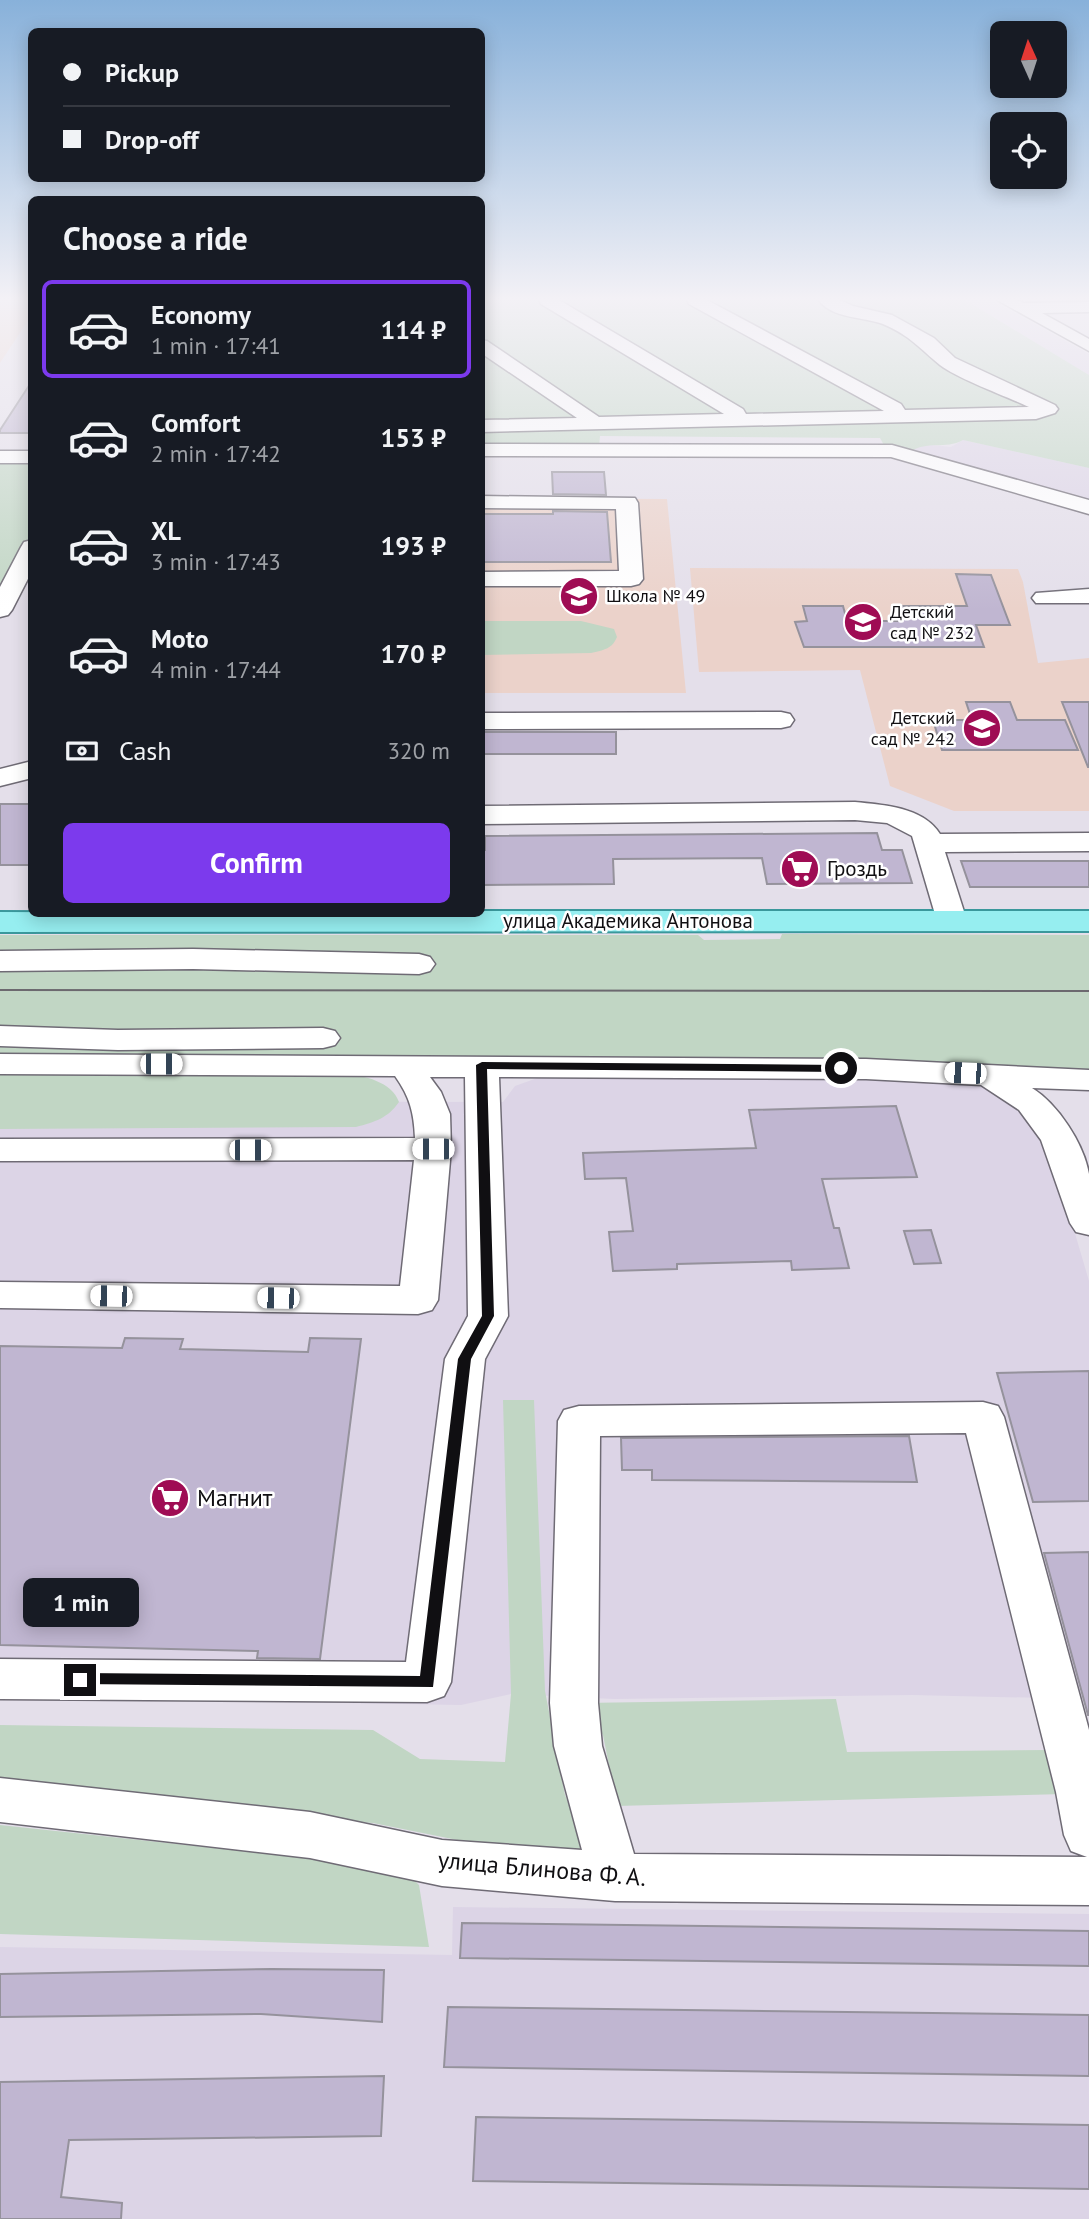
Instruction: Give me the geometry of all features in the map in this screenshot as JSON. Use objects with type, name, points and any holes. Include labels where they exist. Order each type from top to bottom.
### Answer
[{"type":"main road","name":"улица Академика Антонова","points":[[0,922],[384,917],[1089,921]]},
{"type":"street","points":[[569,404],[589,417],[589,424]]},
{"type":"street","points":[[721,404],[737,413],[738,420]]},
{"type":"street","points":[[886,404],[894,408],[897,415]]},
{"type":"street","points":[[485,426],[1036,412],[1048,409],[1036,404]]},
{"type":"street","points":[[485,450],[873,450],[903,453],[1089,507]]},
{"type":"street","points":[[0,457],[28,457]]},
{"type":"street","points":[[485,502],[627,503],[631,579],[485,579]]},
{"type":"street","points":[[0,610],[28,555]]},
{"type":"street","points":[[1044,598],[1089,596]]},
{"type":"street","points":[[485,721],[781,720]]},
{"type":"street","points":[[0,778],[28,770]]},
{"type":"street","points":[[485,815],[855,811],[895,814],[914,822],[925,833],[952,921]]},
{"type":"street","points":[[929,844],[1089,842]]},
{"type":"street","points":[[0,961],[193,959],[419,964]]},
{"type":"street","points":[[0,1036],[118,1040],[323,1038]]},
{"type":"street","points":[[0,1064],[866,1069],[1089,1080]]},
{"type":"street","points":[[0,1295],[418,1300],[433,1149],[432,1114],[424,1092],[404,1065]]},
{"type":"street","points":[[0,1679],[427,1682],[465,1359],[488,1316],[482,1065]]},
{"type":"street","points":[[989,1074],[1031,1102],[1058,1139],[1089,1223]]},
{"type":"street","points":[[0,1150],[433,1149]]},
{"type":"street","points":[[615,1877],[578,1746],[574,1703],[579,1421],[984,1417],[1078,1781],[1089,1835]]},
{"type":"street","name":"улица Блинова Ф. А.","points":[[0,1800],[310,1835],[442,1863],[615,1877],[1089,1881]]},
{"type":"shaded area","points":[[963,440],[1089,468],[1089,502],[910,452],[921,444],[951,447]]},
{"type":"shaded area","name":"Школа № 49","points":[[485,498],[667,499],[686,693],[485,693]]},
{"type":"shaded area","points":[[690,568],[1018,569],[1023,582],[1038,663],[1089,658],[1089,811],[954,811],[890,786],[860,670],[699,672]]},
{"type":"shaded area","points":[[733,1073],[996,1083],[1046,1135],[1089,1281],[1089,1699],[912,1695],[614,1699],[511,1694],[461,1705],[0,1697],[0,1101],[503,1102],[515,1086],[543,1076]]},
{"type":"shaded area","points":[[453,1907],[1089,1914],[1089,2219],[0,2219],[0,1947],[452,1955]]},
{"type":"green space","points":[[485,404],[1089,404],[1089,468],[963,440],[923,446],[910,452],[885,447],[880,438],[600,436],[599,447],[485,447]]},
{"type":"green space","points":[[28,459],[28,539],[0,595],[0,460]]},
{"type":"green space","points":[[485,621],[581,621],[614,629],[617,637],[610,647],[591,653],[485,655]]},
{"type":"green space","points":[[782,934],[1089,935],[1089,1070],[852,1058],[0,1058],[0,935],[698,935],[704,940],[780,939]]},
{"type":"green space","points":[[0,1074],[344,1074],[368,1078],[384,1085],[399,1102],[380,1119],[356,1127],[0,1129]]},
{"type":"green space","points":[[503,1400],[534,1400],[545,1691],[565,1795],[577,1825],[581,1848],[571,1858],[487,1846],[373,1823],[0,1794],[0,1725],[373,1730],[420,1759],[505,1762],[511,1694]]},
{"type":"green space","points":[[836,1699],[847,1752],[1048,1750],[1064,1794],[617,1806],[603,1735],[582,1703]]},
{"type":"green space","points":[[0,1825],[402,1868],[419,1885],[429,1947],[0,1934]]},
{"type":"building","points":[[17,404],[28,404],[28,433],[0,433]]},
{"type":"building","points":[[552,472],[604,472],[606,495],[553,494]]},
{"type":"building","points":[[553,511],[607,512],[611,562],[485,562],[485,514],[553,514]]},
{"type":"building","points":[[956,574],[991,575],[1010,625],[976,625],[984,647],[804,647],[795,622],[807,621],[803,606],[843,606],[847,621],[897,621],[892,606],[967,606]]},
{"type":"building","points":[[966,702],[1010,702],[1017,720],[1065,720],[1078,750],[942,750],[933,720],[972,720]]},
{"type":"building","points":[[1062,702],[1089,702],[1089,767],[1088,767]]},
{"type":"building","points":[[485,732],[616,732],[616,754],[485,754]]},
{"type":"building","points":[[0,804],[28,804],[28,865],[0,865]]},
{"type":"building","points":[[877,833],[882,850],[902,850],[912,883],[767,884],[762,858],[613,859],[614,884],[485,885],[485,836]]},
{"type":"building","points":[[961,861],[1089,861],[1089,887],[970,887]]},
{"type":"building","points":[[896,1106],[917,1177],[822,1179],[834,1228],[839,1228],[849,1268],[792,1270],[791,1261],[677,1264],[677,1269],[613,1271],[609,1232],[633,1231],[626,1178],[585,1179],[583,1153],[756,1148],[749,1110]]},
{"type":"building","points":[[931,1230],[941,1263],[914,1264],[904,1231]]},
{"type":"building","name":"Магнит","points":[[125,1338],[183,1339],[180,1349],[308,1352],[310,1338],[361,1339],[320,1659],[257,1658],[258,1651],[0,1645],[0,1346],[122,1348]]},
{"type":"building","points":[[1089,1371],[1089,1501],[1033,1502],[997,1373]]},
{"type":"building","points":[[909,1436],[917,1482],[652,1480],[652,1470],[622,1470],[621,1438]]},
{"type":"building","points":[[1089,1552],[1089,1715],[1088,1715],[1044,1553]]},
{"type":"building","points":[[462,1923],[1089,1931],[1089,1966],[460,1958]]},
{"type":"building","points":[[271,1969],[384,1970],[382,2022],[261,2014],[0,2017],[0,1974]]},
{"type":"building","points":[[448,2007],[1089,2015],[1089,2076],[444,2067]]},
{"type":"building","points":[[384,2076],[381,2136],[69,2140],[61,2197],[122,2203],[121,2219],[0,2219],[0,2082]]},
{"type":"building","points":[[476,2117],[1089,2125],[1089,2189],[473,2181]]},
{"type":"tram line","points":[[0,990],[1089,991]]},
{"type":"place","name":"Школа № 49","points":[[579,596]]},
{"type":"place","name":"Детский сад № 232","points":[[863,622]]},
{"type":"place","name":"Детский сад № 242","points":[[982,728]]},
{"type":"place","name":"Гроздь","points":[[800,869]]},
{"type":"place","name":"Магнит","points":[[170,1498]]},
{"type":"route","points":[[80,1680],[427,1682],[465,1359],[488,1316],[482,1065],[841,1068]]}]
